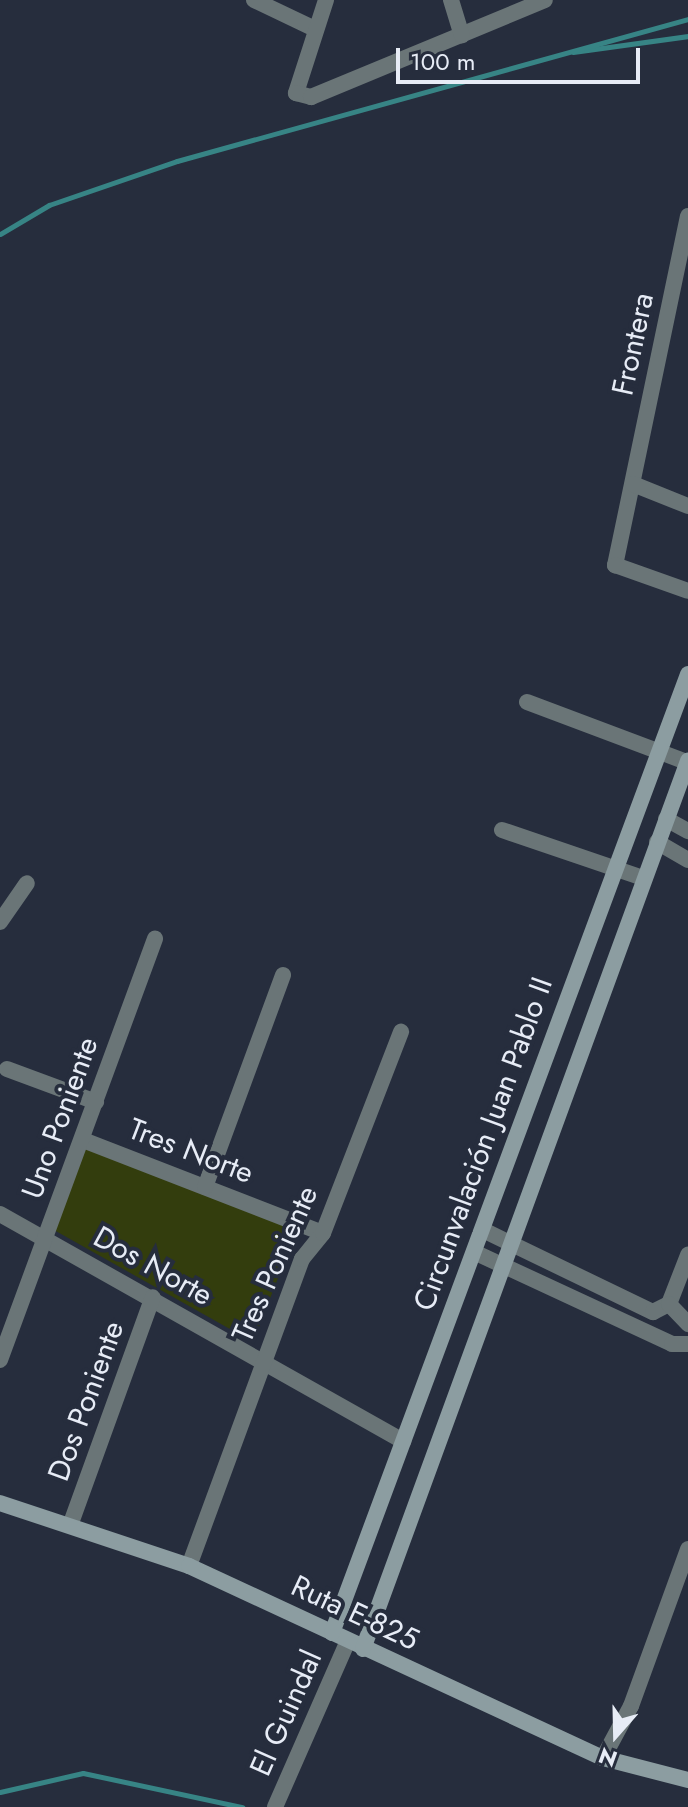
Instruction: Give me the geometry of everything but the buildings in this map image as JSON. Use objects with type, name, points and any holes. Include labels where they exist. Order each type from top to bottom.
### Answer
[{"type":"street","points":[[254,0],[315,29]]},
{"type":"street","points":[[326,0],[296,93],[311,97],[545,0]]},
{"type":"street","points":[[451,0],[462,35]]},
{"type":"street","name":"Frontera","points":[[688,216],[615,565],[688,591]]},
{"type":"street","points":[[633,484],[688,506]]},
{"type":"street","name":"Circunvalación Juan Pablo II","points":[[332,1633],[483,1230],[612,868],[688,674]]},
{"type":"street","points":[[527,702],[688,762]]},
{"type":"street","name":"Circunvalación Juan Pablo II","points":[[355,1645],[503,1264],[688,762]]},
{"type":"street","points":[[666,819],[688,831]]},
{"type":"street","points":[[502,830],[643,878]]},
{"type":"street","points":[[657,842],[688,860]]},
{"type":"street","points":[[0,922],[27,883]]},
{"type":"street","name":"Uno Poniente","points":[[0,1360],[155,939]]},
{"type":"street","points":[[205,1187],[283,975]]},
{"type":"street","name":"Tres Poniente","points":[[189,1566],[302,1259],[323,1233],[401,1032]]},
{"type":"street","points":[[7,1069],[96,1102]]},
{"type":"street","name":"Tres Norte","points":[[83,1140],[323,1233]]},
{"type":"street","name":"Dos Norte","points":[[0,1214],[153,1297],[403,1441]]},
{"type":"street","points":[[483,1230],[653,1312],[669,1304],[688,1255]]},
{"type":"street","points":[[474,1252],[672,1344],[688,1344]]},
{"type":"street","name":"Dos Poniente","points":[[71,1523],[153,1297]]},
{"type":"street","points":[[669,1304],[688,1324]]},
{"type":"street","name":"Ruta E-825","points":[[0,1503],[71,1523],[189,1566],[547,1734],[603,1758],[688,1780]]},
{"type":"street","points":[[603,1758],[631,1706],[688,1549]]},
{"type":"street","name":"El Guindal","points":[[276,1805],[355,1645]]},
{"type":"green space","points":[[86,1144],[298,1227],[253,1342],[54,1230]]},
{"type":"waterway","points":[[0,234],[49,205],[177,161],[688,19]]},
{"type":"waterway","points":[[573,52],[688,36]]},
{"type":"waterway","points":[[0,1792],[83,1773],[242,1807]]}]
